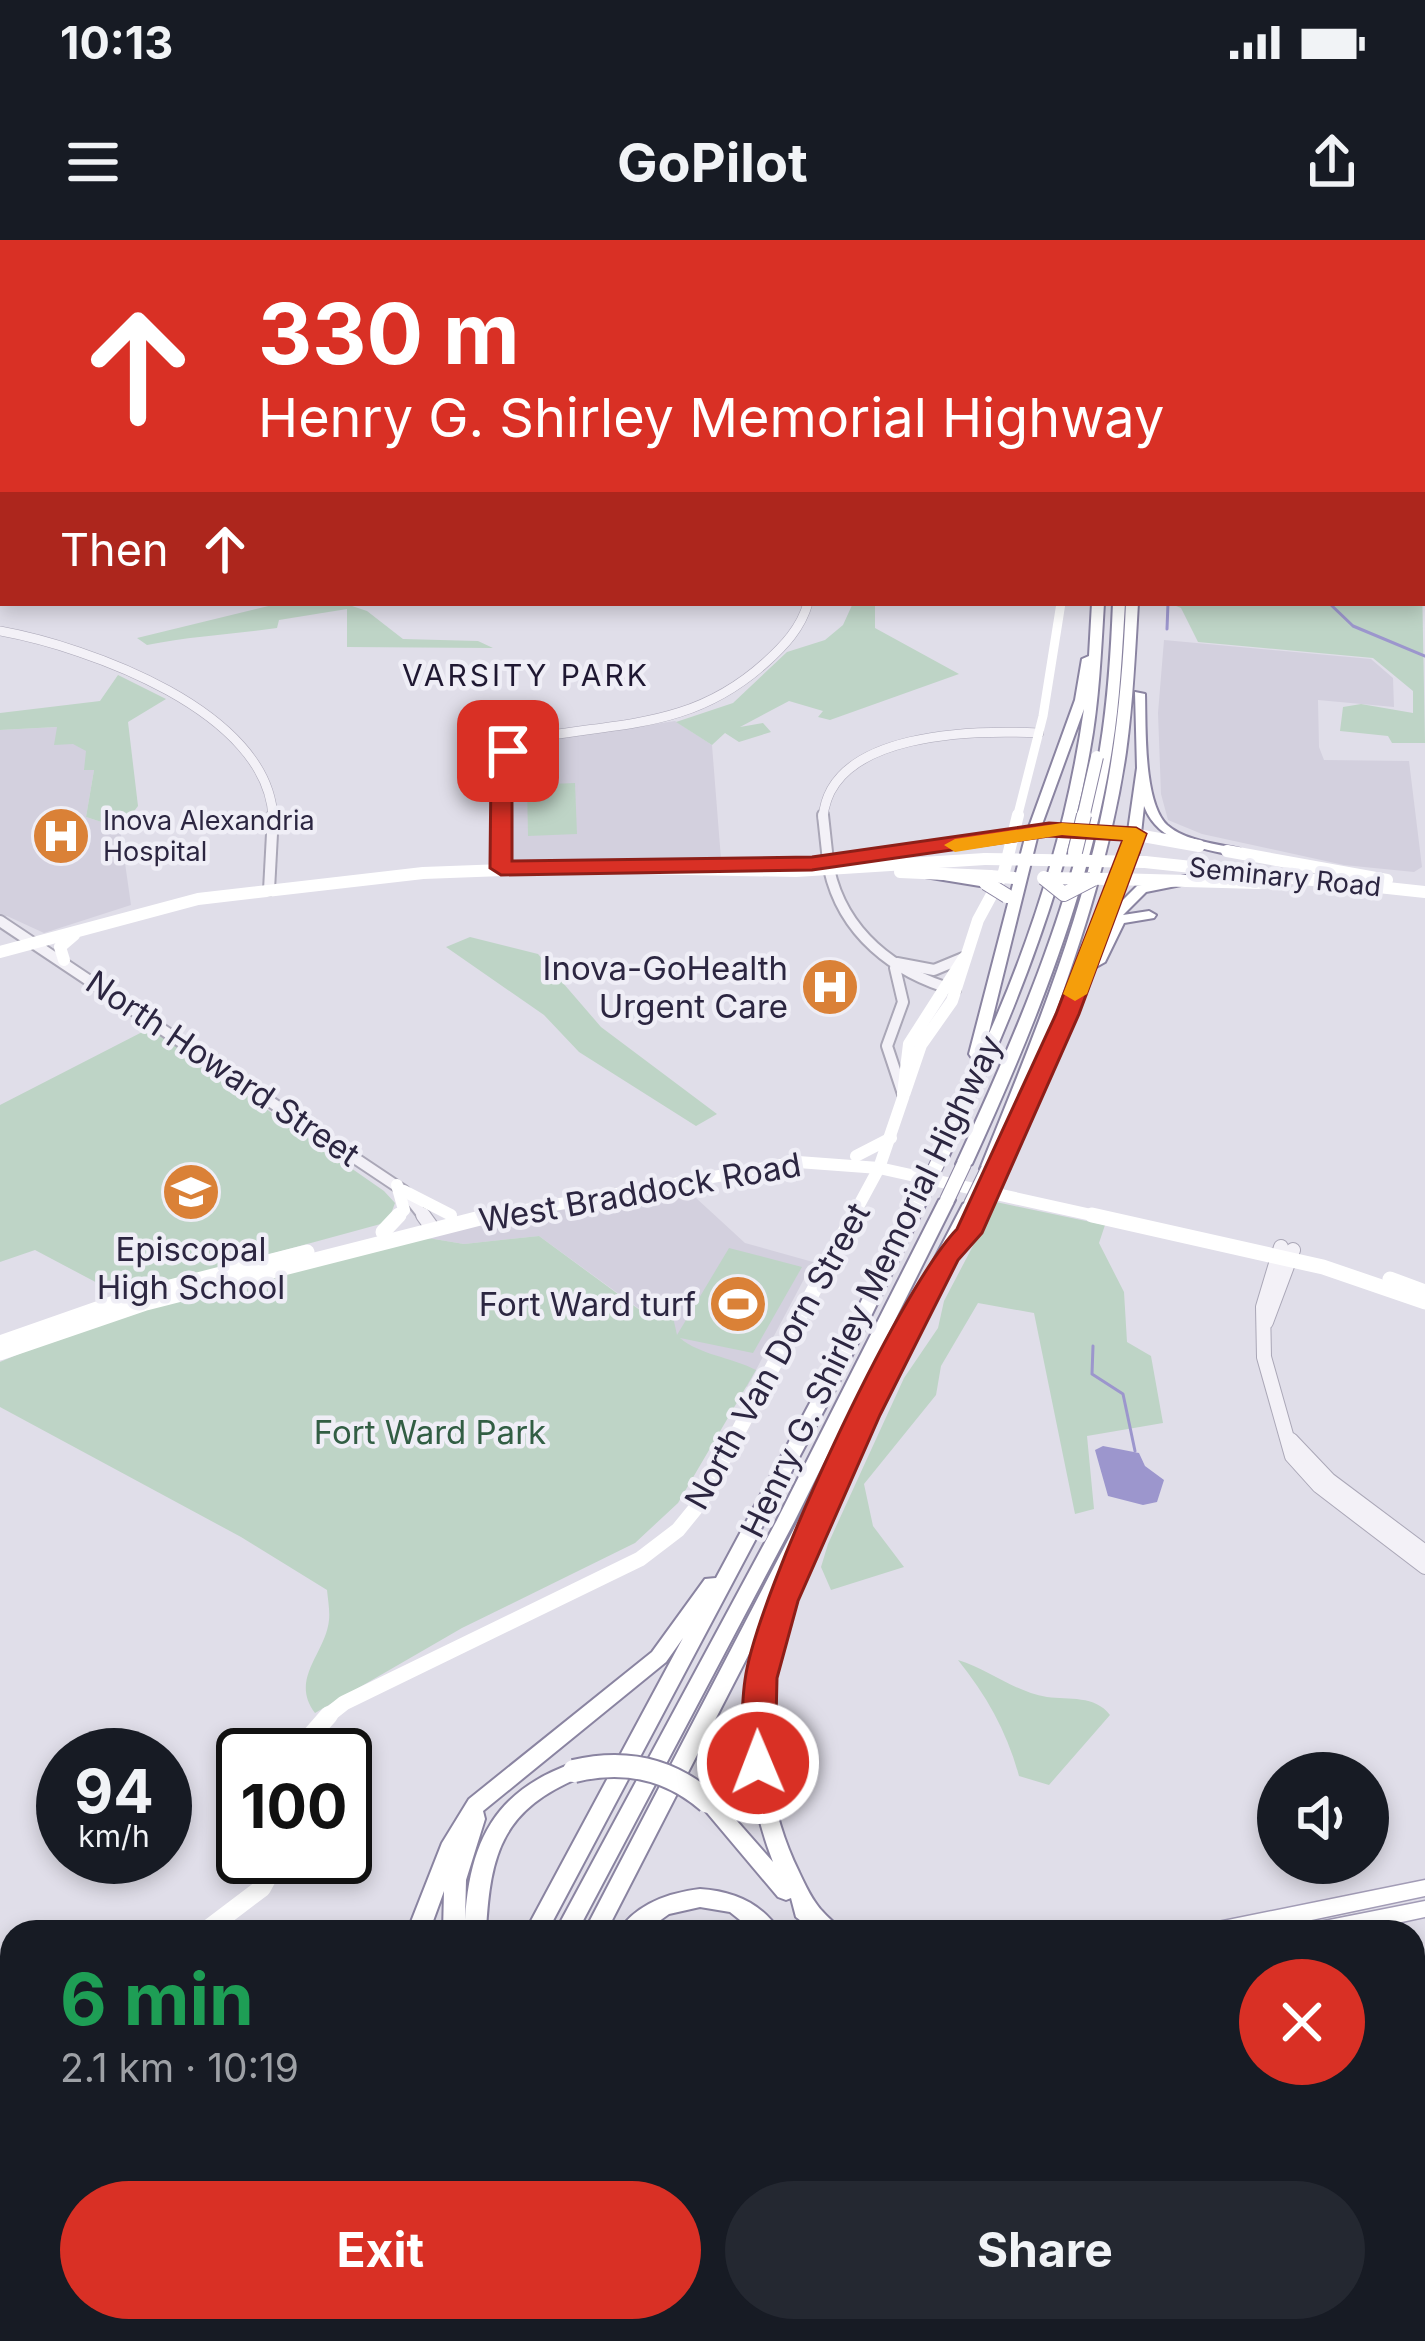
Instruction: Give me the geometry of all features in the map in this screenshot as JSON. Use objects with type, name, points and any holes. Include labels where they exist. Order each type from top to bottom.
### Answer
[{"type":"highway","points":[[964,1107],[962,1089],[1006,944],[1019,878],[1081,700],[1106,606]]},
{"type":"highway","points":[[1075,855],[1106,702],[1107,606]]},
{"type":"highway","points":[[572,1920],[795,1503],[1021,1044],[1079,874],[1113,710],[1107,606]]},
{"type":"highway","name":"Henry G. Shirley Memorial Highway","points":[[542,1920],[785,1467],[964,1107],[1032,944],[1072,818],[1107,606]]},
{"type":"highway","points":[[1132,606],[1143,766],[1152,812],[1161,826],[1235,852]]},
{"type":"highway","name":"Henry G. Shirley Memorial Highway","points":[[603,1920],[992,1170],[1072,956],[1110,825],[1131,692],[1132,606]]},
{"type":"highway","points":[[1084,971],[1107,879],[1131,834],[1143,766]]},
{"type":"highway","points":[[930,874],[988,880],[1007,896],[1006,944]]},
{"type":"highway","points":[[1044,878],[1064,894]]},
{"type":"highway","points":[[1064,894],[1107,879]]},
{"type":"highway","points":[[992,1170],[1113,914],[1128,898],[1155,885],[1186,880]]},
{"type":"highway","points":[[976,1138],[1064,894]]},
{"type":"highway","points":[[1084,971],[1100,958],[1119,920],[1149,916]]},
{"type":"highway","points":[[812,1917],[786,1874],[771,1834],[762,1799],[756,1715],[782,1601],[866,1415]]},
{"type":"highway","points":[[423,1920],[457,1832],[508,1775],[659,1658],[681,1633],[785,1467]]},
{"type":"highway","points":[[475,1920],[476,1893],[499,1820],[530,1791],[574,1771],[628,1765],[663,1773],[708,1802],[816,1920]]},
{"type":"highway","points":[[455,1920],[462,1850],[485,1804],[508,1775]]},
{"type":"highway","points":[[646,1920],[671,1902],[701,1897],[743,1907],[757,1920]]},
{"type":"main road","name":"North Van Dorn Street","points":[[313,1728],[344,1703],[618,1570],[685,1522],[766,1388],[880,1164],[914,1046],[950,989],[1004,872],[1039,734],[1060,606]]},
{"type":"main road","points":[[825,864],[1036,832],[1131,834],[1385,884]]},
{"type":"main road","name":"Seminary Road","points":[[0,952],[198,899],[501,868],[1075,855],[1385,884]]},
{"type":"main road","name":"Seminary Road","points":[[1145,860],[1425,887]]},
{"type":"main road","points":[[825,864],[930,874]]},
{"type":"main road","points":[[1257,874],[1425,887]]},
{"type":"main road","points":[[988,880],[1385,884]]},
{"type":"main road","points":[[64,960],[60,947],[65,940],[106,922]]},
{"type":"main road","points":[[856,1156],[891,1138]]},
{"type":"main road","name":"West Braddock Road","points":[[0,1353],[146,1303],[430,1225],[451,1215],[777,1156],[856,1156],[1286,1253],[1425,1292]]},
{"type":"main road","name":"West Braddock Road","points":[[0,1342],[131,1297],[383,1232],[782,1165],[880,1164]]},
{"type":"main road","points":[[400,1188],[451,1215]]},
{"type":"main road","points":[[383,1232],[404,1214],[400,1188]]},
{"type":"main road","name":"West Braddock Road","points":[[1286,1253],[1425,1302]]},
{"type":"main road","points":[[220,1920],[264,1884]]},
{"type":"main road","points":[[1271,1920],[1425,1888]]},
{"type":"main road","points":[[1372,1920],[1425,1909]]},
{"type":"street","points":[[501,868],[501,768],[510,743],[640,726],[718,702],[743,687],[793,634],[807,606]]},
{"type":"street","points":[[0,631],[73,648],[233,734],[271,794],[268,890]]},
{"type":"street","points":[[950,989],[919,985],[895,967],[836,903],[825,864],[824,801],[854,766],[930,738],[979,730],[1039,734]]},
{"type":"street","name":"North Howard Street","points":[[0,921],[37,941],[400,1188],[430,1225]]},
{"type":"street","points":[[895,967],[934,970],[964,958]]},
{"type":"street","points":[[895,967],[903,1002],[888,1055],[903,1094]]},
{"type":"street","points":[[889,1040],[914,1046]]},
{"type":"street","points":[[1286,1253],[1266,1322],[1264,1358],[1292,1456],[1319,1486],[1425,1567]]},
{"type":"street","points":[[1290,1439],[1329,1480],[1425,1552]]},
{"type":"shaded area","points":[[1164,640],[1371,659],[1393,678],[1394,707],[1318,700],[1319,747],[1324,760],[1409,761],[1422,867],[1414,872],[1344,865],[1202,834],[1168,820],[1161,794],[1158,713]]},
{"type":"shaded area","points":[[675,721],[712,745],[721,859],[510,861],[517,754],[546,740]]},
{"type":"shaded area","name":"Inova Alexandria Hospital","points":[[58,727],[86,751],[94,770],[86,817],[120,828],[131,905],[44,933],[7,916],[0,920],[0,730]]},
{"type":"shaded area","points":[[683,1186],[745,1243],[813,1262],[747,1387],[539,1236],[464,1244],[428,1238],[507,1217]]},
{"type":"shaded area","points":[[1103,1446],[1139,1453],[1145,1466],[1164,1480],[1157,1502],[1143,1505],[1108,1496],[1095,1450]]},
{"type":"green space","points":[[269,606],[352,606],[367,611],[403,639],[478,641],[493,648],[347,647],[347,609],[279,620],[277,628],[147,645],[137,638]]},
{"type":"green space","points":[[852,606],[875,606],[875,628],[959,674],[830,720],[818,717],[823,711],[789,701],[740,727],[763,723],[771,732],[739,742],[725,733],[712,745],[676,722],[733,703],[787,652],[825,640],[843,625]]},
{"type":"green space","points":[[1176,606],[1422,606],[1425,743],[1392,743],[1388,736],[1340,731],[1343,707],[1361,704],[1413,713],[1413,691],[1373,658],[1198,642]]},
{"type":"green space","points":[[118,675],[166,699],[128,722],[138,806],[132,814],[135,824],[120,828],[86,817],[94,770],[84,770],[86,751],[73,744],[54,745],[57,727],[0,730],[0,713],[100,701]]},
{"type":"green space","points":[[575,783],[577,834],[528,836],[527,785]]},
{"type":"green space","points":[[470,937],[538,954],[601,1027],[717,1114],[696,1126],[579,1052],[544,1015],[446,947]]},
{"type":"green space","name":"Episcopal High School","points":[[150,1028],[384,1191],[395,1203],[388,1222],[120,1295],[35,1250],[0,1262],[0,1105]]},
{"type":"green space","points":[[996,1202],[1105,1225],[1099,1243],[1124,1292],[1127,1342],[1151,1356],[1163,1423],[1087,1436],[1094,1509],[1075,1514],[1034,1313],[978,1303],[941,1366],[936,1395],[864,1484],[873,1526],[904,1567],[831,1590],[821,1567],[828,1544],[904,1378],[938,1328],[944,1301]]},
{"type":"green space","name":"Fort Ward Park","points":[[539,1236],[652,1319],[673,1317],[677,1335],[729,1248],[802,1267],[753,1353],[680,1338],[756,1370],[678,1503],[635,1543],[462,1628],[315,1713],[308,1701],[307,1677],[326,1632],[327,1590],[241,1537],[0,1407],[0,1362],[104,1323],[211,1291],[428,1238],[464,1244]]},
{"type":"green space","points":[[958,1660],[1023,1690],[1089,1701],[1110,1715],[1049,1785],[1019,1776],[995,1715]]},
{"type":"waterway","points":[[1167,629],[1168,606]]},
{"type":"waterway","points":[[1332,606],[1353,626],[1425,656]]},
{"type":"waterway","points":[[1093,1346],[1092,1374],[1123,1394],[1135,1451]]},
{"type":"slow traffic","points":[[955,845],[1062,829],[1136,834],[1075,994]]},
{"type":"place","name":"Inova Alexandria Hospital","points":[[61,836]]},
{"type":"place","name":"Inova-GoHealth Urgent Care","points":[[830,987]]},
{"type":"place","name":"Episcopal High School","points":[[191,1192]]},
{"type":"place","name":"Fort Ward turf","points":[[738,1304]]},
{"type":"district","name":"VARSITY PARK","points":[[526,675]]},
{"type":"route","points":[[508,751],[501,768],[501,868],[812,863],[918,852],[1049,830],[1136,834],[1046,1065],[969,1233],[947,1256],[866,1415],[782,1601],[761,1678],[756,1715],[758,1763]]}]
